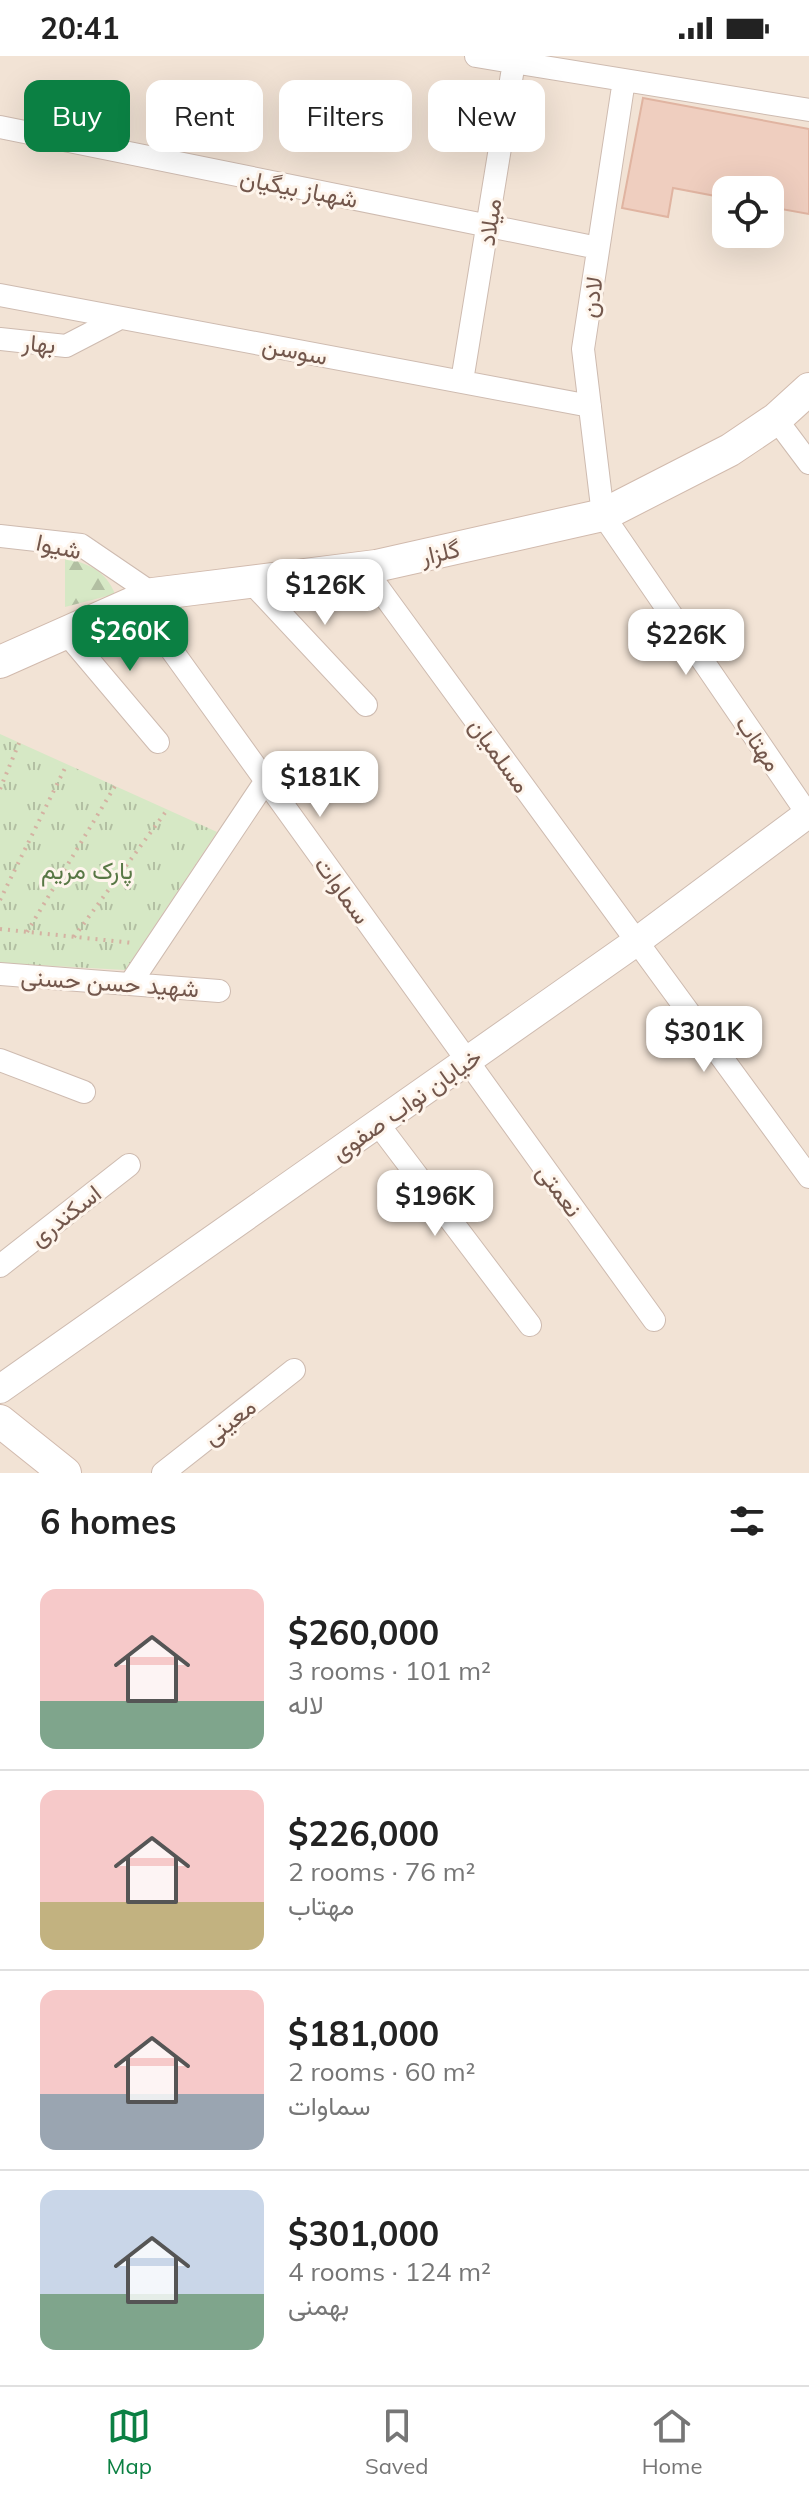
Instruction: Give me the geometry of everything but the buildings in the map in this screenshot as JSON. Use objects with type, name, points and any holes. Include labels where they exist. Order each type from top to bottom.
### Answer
[{"type":"main road","name":"گلزار","points":[[0,662],[145,598],[364,568],[603,515],[697,468],[776,419],[809,389]]},
{"type":"main road","points":[[0,1421],[65,1473]]},
{"type":"street","points":[[476,56],[809,110]]},
{"type":"street","name":"میلاد","points":[[462,381],[514,62]]},
{"type":"street","name":"لادن","points":[[603,515],[583,349],[624,80]]},
{"type":"street","name":"شهباز بیگیان","points":[[0,127],[598,248]]},
{"type":"street","name":"سوسن","points":[[0,295],[590,406]]},
{"type":"street","name":"بهار","points":[[0,339],[66,346],[120,318]]},
{"type":"street","points":[[776,419],[809,463]]},
{"type":"street","name":"مهتاب","points":[[603,515],[809,814]]},
{"type":"street","name":"شیوا","points":[[0,536],[81,545],[145,598]]},
{"type":"street","name":"مسلمیان","points":[[364,568],[809,1177]]},
{"type":"street","points":[[251,582],[366,705]]},
{"type":"street","name":"سماوات","points":[[145,598],[265,782],[466,1061]]},
{"type":"street","points":[[66,633],[158,742]]},
{"type":"street","points":[[130,984],[265,782]]},
{"type":"street","name":"خیابان نواب صفوی","points":[[0,1389],[636,942],[809,814]]},
{"type":"street","name":"شهید حسن حسنی","points":[[0,974],[219,991]]},
{"type":"street","points":[[0,1060],[84,1092]]},
{"type":"street","name":"نعمتی","points":[[466,1061],[654,1320]]},
{"type":"street","points":[[378,1124],[530,1325]]},
{"type":"street","name":"اسکندری","points":[[0,1266],[129,1165]]},
{"type":"street","name":"معینی","points":[[163,1473],[294,1370]]},
{"type":"path","points":[[0,789],[19,743]]},
{"type":"path","points":[[0,900],[67,764]]},
{"type":"path","points":[[27,932],[115,786]]},
{"type":"path","points":[[74,937],[167,810]]},
{"type":"path","points":[[0,929],[155,946]]},
{"type":"shaded area","points":[[0,56],[809,56],[809,1473],[0,1473]]},
{"type":"green space","points":[[65,558],[95,569],[115,594],[65,607]]},
{"type":"green space","name":"پارک مریم","points":[[0,734],[217,832],[125,970],[0,963]]}]
